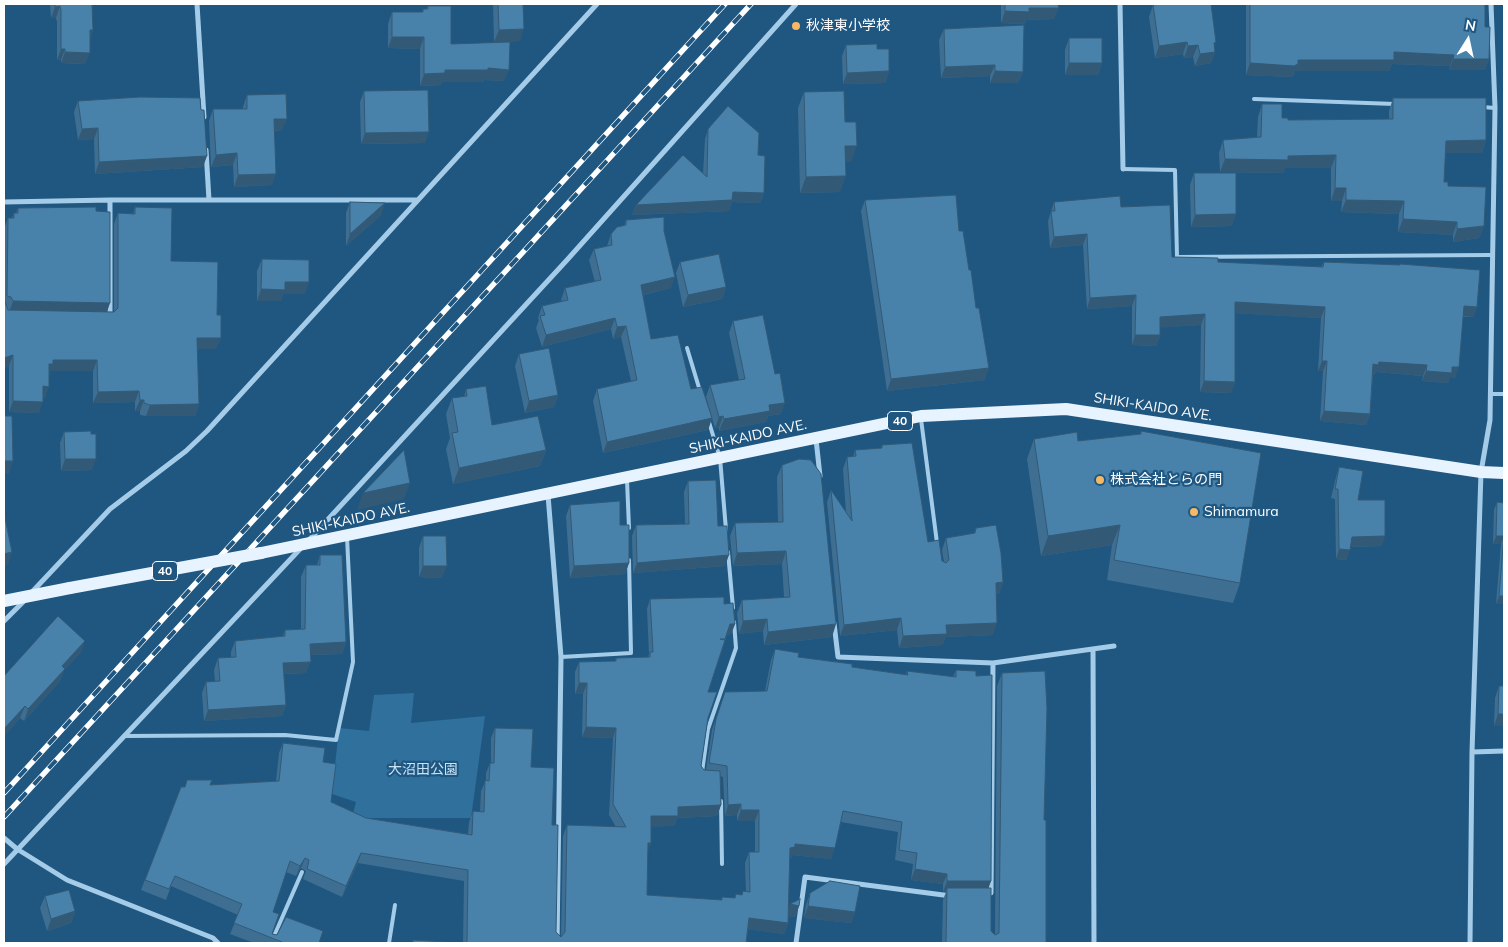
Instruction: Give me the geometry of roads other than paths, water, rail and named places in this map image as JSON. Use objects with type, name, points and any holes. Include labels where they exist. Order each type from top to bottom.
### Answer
[{"type":"main road","name":"SHIKI-KAIDO AVE.","points":[[4,601],[303,546],[921,416],[1066,409],[1481,472],[1504,473]]},
{"type":"street","points":[[197,4],[204,121]]},
{"type":"street","points":[[4,621],[110,509],[186,451],[207,431],[597,4]]},
{"type":"street","points":[[4,864],[303,546],[567,260],[796,4]]},
{"type":"street","points":[[1120,4],[1122,169]]},
{"type":"street","points":[[1470,943],[1472,752],[1481,472],[1490,420],[1491,255],[1495,108],[1491,4]]},
{"type":"street","points":[[206,141],[209,200]]},
{"type":"street","points":[[100,319],[110,320],[110,200]]},
{"type":"street","points":[[4,202],[418,200]]},
{"type":"street","points":[[816,439],[820,478]]},
{"type":"street","points":[[548,494],[561,657],[557,943]]},
{"type":"street","points":[[834,617],[838,657],[993,663],[1114,646]]},
{"type":"street","points":[[1093,649],[1094,943]]},
{"type":"street","points":[[983,896],[991,896],[993,663]]},
{"type":"street","points":[[1472,752],[1504,751]]},
{"type":"street","points":[[4,838],[17,849],[67,880],[213,938],[218,943]]},
{"type":"street","points":[[796,943],[805,877],[941,896],[958,896]]},
{"type":"lane","points":[[1254,99],[1398,104]]},
{"type":"lane","points":[[1476,107],[1495,108]]},
{"type":"lane","points":[[1122,169],[1175,170],[1177,257],[1491,255]]},
{"type":"lane","points":[[687,348],[701,394]]},
{"type":"lane","points":[[1490,394],[1504,394]]},
{"type":"lane","points":[[706,412],[720,458],[726,534]]},
{"type":"lane","points":[[921,416],[938,551]]},
{"type":"lane","points":[[627,478],[629,536]]},
{"type":"lane","points":[[124,736],[285,735],[336,740],[353,662],[347,536]]},
{"type":"lane","points":[[727,543],[733,610]]},
{"type":"lane","points":[[561,657],[632,653],[629,556]]},
{"type":"lane","points":[[701,777],[708,729],[736,648],[734,619]]},
{"type":"lane","points":[[721,797],[722,864]]},
{"type":"lane","points":[[271,943],[302,872]]},
{"type":"lane","points":[[389,943],[394,905]]},
{"type":"railway","points":[[4,793],[725,4]]},
{"type":"railway","points":[[4,817],[751,4]]},
{"type":"place","name":"秋津東小学校","points":[[796,26]]},
{"type":"place","name":"株式会社とらの門","points":[[1100,480]]},
{"type":"place","name":"Shimamura","points":[[1194,512]]},
{"type":"park label","name":"大沼田公園","points":[[423,770]]}]
